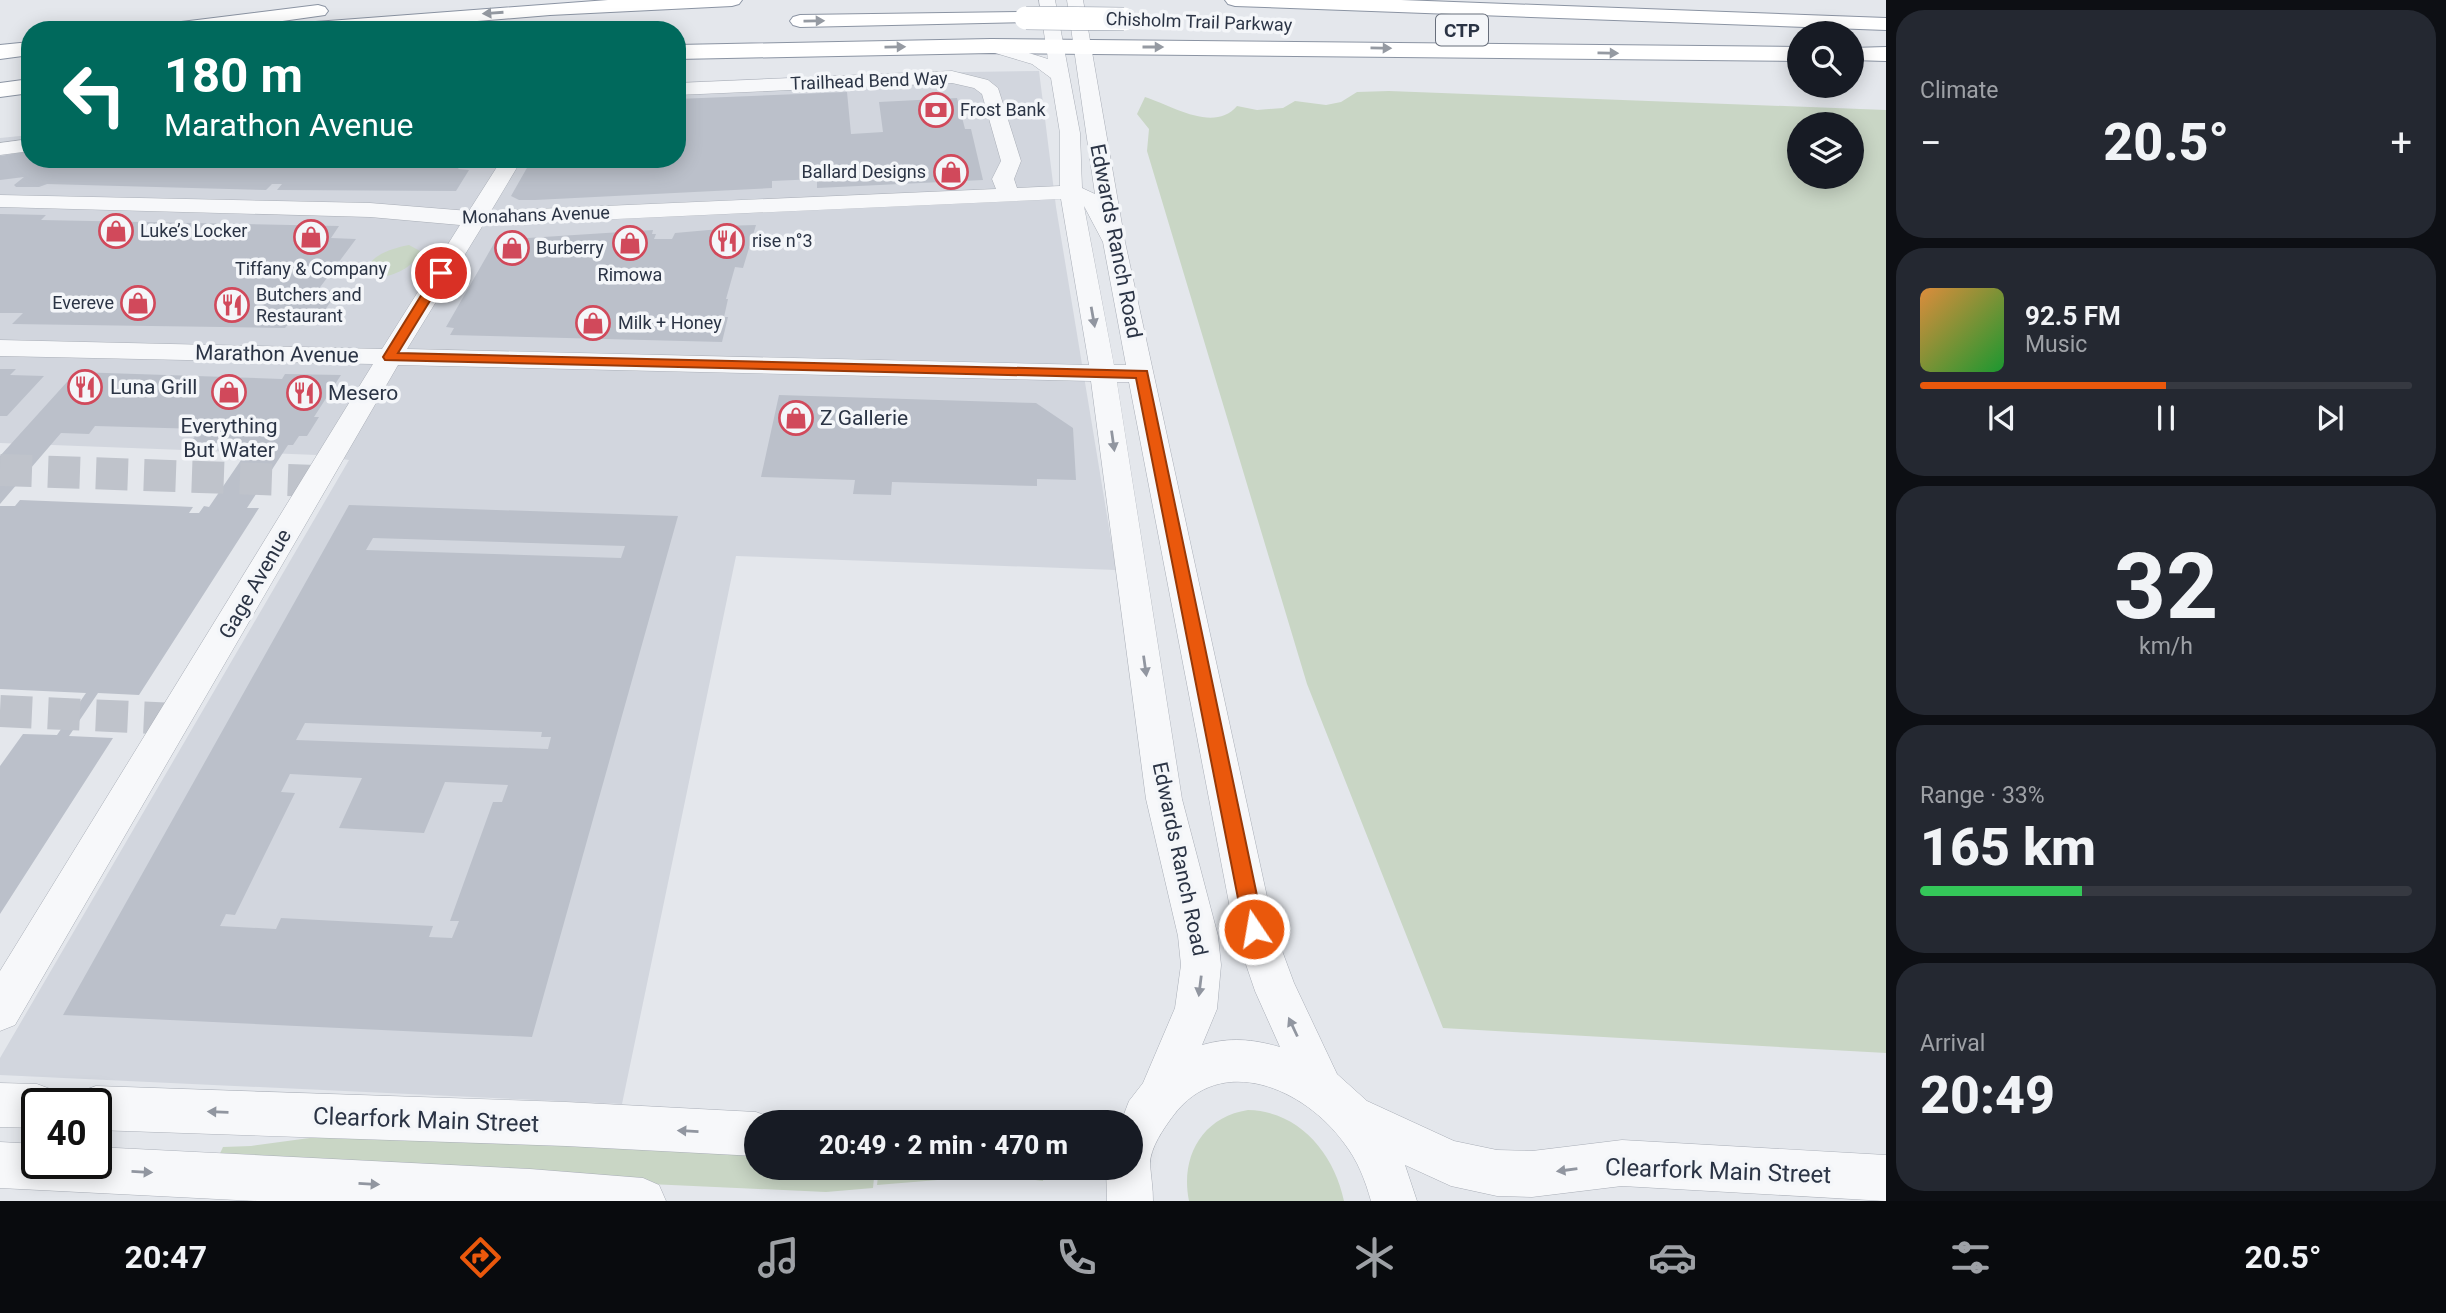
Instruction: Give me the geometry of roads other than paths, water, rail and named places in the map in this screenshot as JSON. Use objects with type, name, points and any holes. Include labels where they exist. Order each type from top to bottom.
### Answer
[{"type":"highway","points":[[245,21],[432,0]]},
{"type":"highway","points":[[401,21],[538,10],[732,0]]},
{"type":"highway","name":"Chisholm Trail Parkway","points":[[1235,0],[1886,24]]},
{"type":"highway","points":[[1628,0],[1886,17]]},
{"type":"highway","name":"Chisholm Trail Parkway","points":[[782,22],[1026,18],[1150,20]]},
{"type":"highway","name":"CTP","points":[[1442,30],[1787,43]]},
{"type":"highway","points":[[1864,45],[1886,46]]},
{"type":"highway","points":[[686,52],[1085,46],[1787,54]]},
{"type":"highway","points":[[0,52],[21,49]]},
{"type":"highway","points":[[1864,54],[1886,54]]},
{"type":"highway","points":[[0,61],[21,59]]},
{"type":"highway","points":[[0,90],[21,87]]},
{"type":"highway","points":[[0,101],[21,99]]},
{"type":"street","name":"Edwards Ranch Road","points":[[1046,0],[1070,133],[1071,192],[1123,374],[1254,929],[1276,991],[1336,1103],[1373,1147],[1389,1180],[1394,1201]]},
{"type":"street","name":"Edwards Ranch Road","points":[[1075,0],[1085,46],[1103,185],[1114,243],[1123,374],[1164,799],[1198,936],[1201,965],[1196,1009],[1145,1105]]},
{"type":"street","points":[[991,46],[1038,60],[1062,77]]},
{"type":"street","name":"Trailhead Bend Way","points":[[686,89],[952,77],[967,79],[981,84],[991,92],[1011,161],[1003,178],[1009,194]]},
{"type":"street","points":[[1070,133],[1086,157],[1091,178],[1103,185]]},
{"type":"street","points":[[0,149],[21,146]]},
{"type":"street","name":"Gage Avenue","points":[[0,1010],[390,357],[507,168]]},
{"type":"street","points":[[1071,192],[1089,197],[1095,203],[1114,243]]},
{"type":"street","name":"Monahans Avenue","points":[[0,201],[370,210],[476,218],[1071,192]]},
{"type":"street","name":"Marathon Avenue","points":[[0,348],[1123,374]]},
{"type":"street","name":"Clearfork Main Street","points":[[1145,1105],[1188,1071],[1219,1060],[1253,1060],[1288,1070],[1336,1103],[1451,1163],[1497,1173],[1532,1174],[1622,1163],[1886,1178]]},
{"type":"street","points":[[0,1105],[21,1106]]},
{"type":"street","name":"Clearfork Main Street","points":[[112,1109],[566,1124],[744,1133]]},
{"type":"street","points":[[0,1165],[530,1192],[643,1201]]},
{"type":"street","points":[[1129,1180],[1130,1201]]},
{"type":"tunnel","points":[[0,470],[316,481]]},
{"type":"tunnel","points":[[0,711],[176,719]]},
{"type":"place","name":"Frost Bank","points":[[936,110]]},
{"type":"place","name":"Ballard Designs","points":[[951,172]]},
{"type":"place","name":"Luke’s Locker","points":[[116,231]]},
{"type":"place","name":"Tiffany & Company","points":[[311,237]]},
{"type":"place","name":"rise n°3","points":[[727,241]]},
{"type":"place","name":"Rimowa","points":[[630,243]]},
{"type":"place","name":"Burberry","points":[[512,248]]},
{"type":"place","name":"Evereve","points":[[138,303]]},
{"type":"place","name":"Butchers and Restaurant","points":[[232,305]]},
{"type":"place","name":"Milk + Honey","points":[[593,323]]},
{"type":"place","name":"Luna Grill","points":[[85,387]]},
{"type":"place","name":"Everything But Water","points":[[229,392]]},
{"type":"place","name":"Mesero","points":[[304,393]]},
{"type":"place","name":"Z Gallerie","points":[[796,418]]}]
